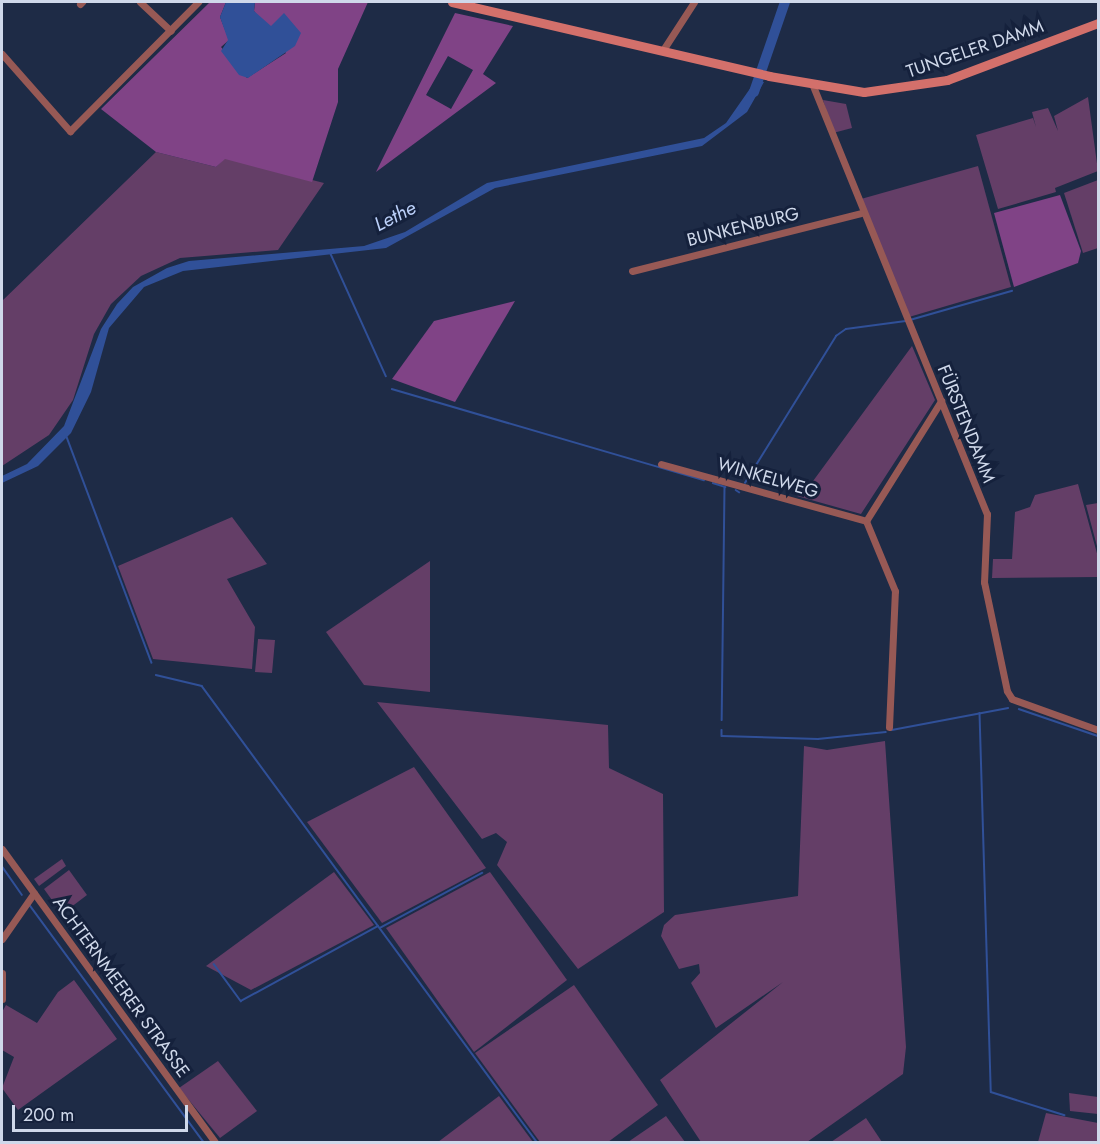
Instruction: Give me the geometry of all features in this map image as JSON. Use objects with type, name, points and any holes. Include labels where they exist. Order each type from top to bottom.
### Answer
[{"type":"street","points":[[140,2],[171,31]]},
{"type":"street","points":[[2,54],[70,131],[198,2]]},
{"type":"street","name":"TUNGELER DAMM","points":[[452,2],[813,86],[903,90],[1098,22]]},
{"type":"street","points":[[663,50],[694,2]]},
{"type":"street","name":"FÜRSTENDAMM","points":[[813,86],[861,213],[987,514],[988,614],[1007,692],[1012,699],[1098,730]]},
{"type":"street","name":"BUNKENBURG","points":[[632,270],[861,213]]},
{"type":"street","points":[[889,726],[896,591],[866,521],[941,401]]},
{"type":"street","name":"WINKELWEG","points":[[661,464],[866,521]]},
{"type":"street","name":"ACHTERNMEERER STRASSE","points":[[2,849],[215,1143]]},
{"type":"street","points":[[2,939],[34,893]]},
{"type":"street","points":[[2,973],[2,999]]},
{"type":"shaded area","points":[[210,2],[226,2],[220,17],[229,40],[221,47],[247,78],[286,53],[254,11],[255,2],[368,2],[338,69],[338,102],[312,182],[225,159],[216,167],[156,152],[101,109]]},
{"type":"shaded area","points":[[455,13],[513,26],[483,74],[496,83],[376,172]],"holes":[[[448,56],[473,70],[451,109],[426,95]]]},
{"type":"shaded area","points":[[1088,97],[1098,171],[1055,188],[1056,192],[998,209],[976,135],[1033,118],[1036,127],[1032,112],[1048,108],[1058,131],[1054,116]]},
{"type":"shaded area","points":[[823,100],[846,104],[852,128],[833,133]]},
{"type":"shaded area","points":[[156,152],[216,167],[225,158],[324,183],[278,250],[180,258],[141,276],[111,304],[94,334],[73,400],[49,435],[2,466],[2,301]]},
{"type":"shaded area","points":[[978,166],[1011,287],[909,317],[861,199]]},
{"type":"shaded area","points":[[1098,180],[1098,248],[1083,253],[1064,193]]},
{"type":"shaded area","points":[[1060,195],[1081,251],[1078,263],[1014,287],[994,213]]},
{"type":"shaded area","points":[[515,301],[455,402],[392,379],[434,321]]},
{"type":"shaded area","points":[[912,346],[935,400],[861,514],[797,496],[805,492]]},
{"type":"shaded area","points":[[1078,484],[1098,557],[1098,577],[992,578],[993,559],[1012,559],[1015,512],[1030,507],[1035,495]]},
{"type":"shaded area","points":[[1098,503],[1098,550],[1086,505]]},
{"type":"shaded area","points":[[232,517],[267,564],[227,579],[255,627],[252,669],[153,659],[118,566]]},
{"type":"shaded area","points":[[430,561],[430,692],[364,685],[326,632]]},
{"type":"shaded area","points":[[258,639],[275,640],[272,673],[255,672]]},
{"type":"shaded area","points":[[377,702],[608,725],[609,768],[663,794],[664,912],[578,969],[497,865],[507,842],[496,833],[482,839]]},
{"type":"shaded area","points":[[885,741],[906,1047],[903,1074],[807,1142],[701,1142],[660,1080],[783,982],[716,1028],[691,983],[700,973],[699,964],[679,969],[661,936],[664,925],[675,915],[798,896],[804,746],[827,750]]},
{"type":"shaded area","points":[[414,767],[486,868],[382,923],[307,822]]},
{"type":"shaded area","points":[[62,859],[66,866],[39,886],[34,879]]},
{"type":"shaded area","points":[[69,870],[87,895],[62,914],[44,889]]},
{"type":"shaded area","points":[[334,872],[374,925],[251,990],[206,966]]},
{"type":"shaded area","points":[[490,872],[567,980],[474,1052],[386,928]]},
{"type":"shaded area","points":[[74,980],[117,1039],[18,1110],[2,1088],[14,1057],[2,1050],[2,1012],[6,1005],[37,1023],[58,992]]},
{"type":"shaded area","points":[[574,985],[658,1105],[608,1142],[540,1142],[475,1053]]},
{"type":"shaded area","points":[[218,1061],[257,1111],[220,1138],[179,1088]]},
{"type":"shaded area","points":[[1069,1093],[1098,1097],[1098,1114],[1070,1111]]},
{"type":"shaded area","points":[[499,1096],[533,1142],[438,1142]]},
{"type":"shaded area","points":[[1046,1113],[1098,1123],[1098,1142],[1038,1142]]},
{"type":"shaded area","points":[[666,1116],[685,1142],[628,1142]]},
{"type":"shaded area","points":[[866,1118],[882,1142],[831,1142]]},
{"type":"water","points":[[226,2],[255,2],[254,11],[271,26],[284,13],[301,33],[295,46],[248,78],[239,75],[221,51],[228,40],[220,17]]},
{"type":"water","points":[[756,80],[764,82],[747,112],[702,146],[495,188],[386,248],[183,271],[144,287],[109,328],[91,392],[71,433],[38,466],[2,483],[2,476],[27,464],[64,426],[101,329],[117,304],[133,287],[167,268],[189,261],[364,246],[405,232],[487,183],[704,138],[726,123]]},
{"type":"waterway","name":"Lethe","points":[[754,92],[785,2]]},
{"type":"waterway","points":[[331,254],[386,376]]},
{"type":"waterway","points":[[910,320],[1012,291]]},
{"type":"waterway","points":[[745,483],[836,336],[846,329],[905,321]]},
{"type":"waterway","points":[[392,389],[704,480]]},
{"type":"waterway","points":[[67,437],[152,663]]},
{"type":"waterway","points":[[713,483],[725,487],[722,720]]},
{"type":"waterway","points":[[156,675],[202,686],[537,1142]]},
{"type":"waterway","points":[[892,730],[1008,708]]},
{"type":"waterway","points":[[1019,709],[1098,736]]},
{"type":"waterway","points":[[980,713],[991,1092],[1064,1115]]},
{"type":"waterway","points":[[722,730],[722,736],[818,739],[886,732]]},
{"type":"waterway","points":[[2,866],[22,895]]},
{"type":"waterway","points":[[380,928],[482,873]]},
{"type":"waterway","points":[[29,904],[204,1142]]},
{"type":"waterway","points":[[214,964],[241,1001],[378,926]]}]
